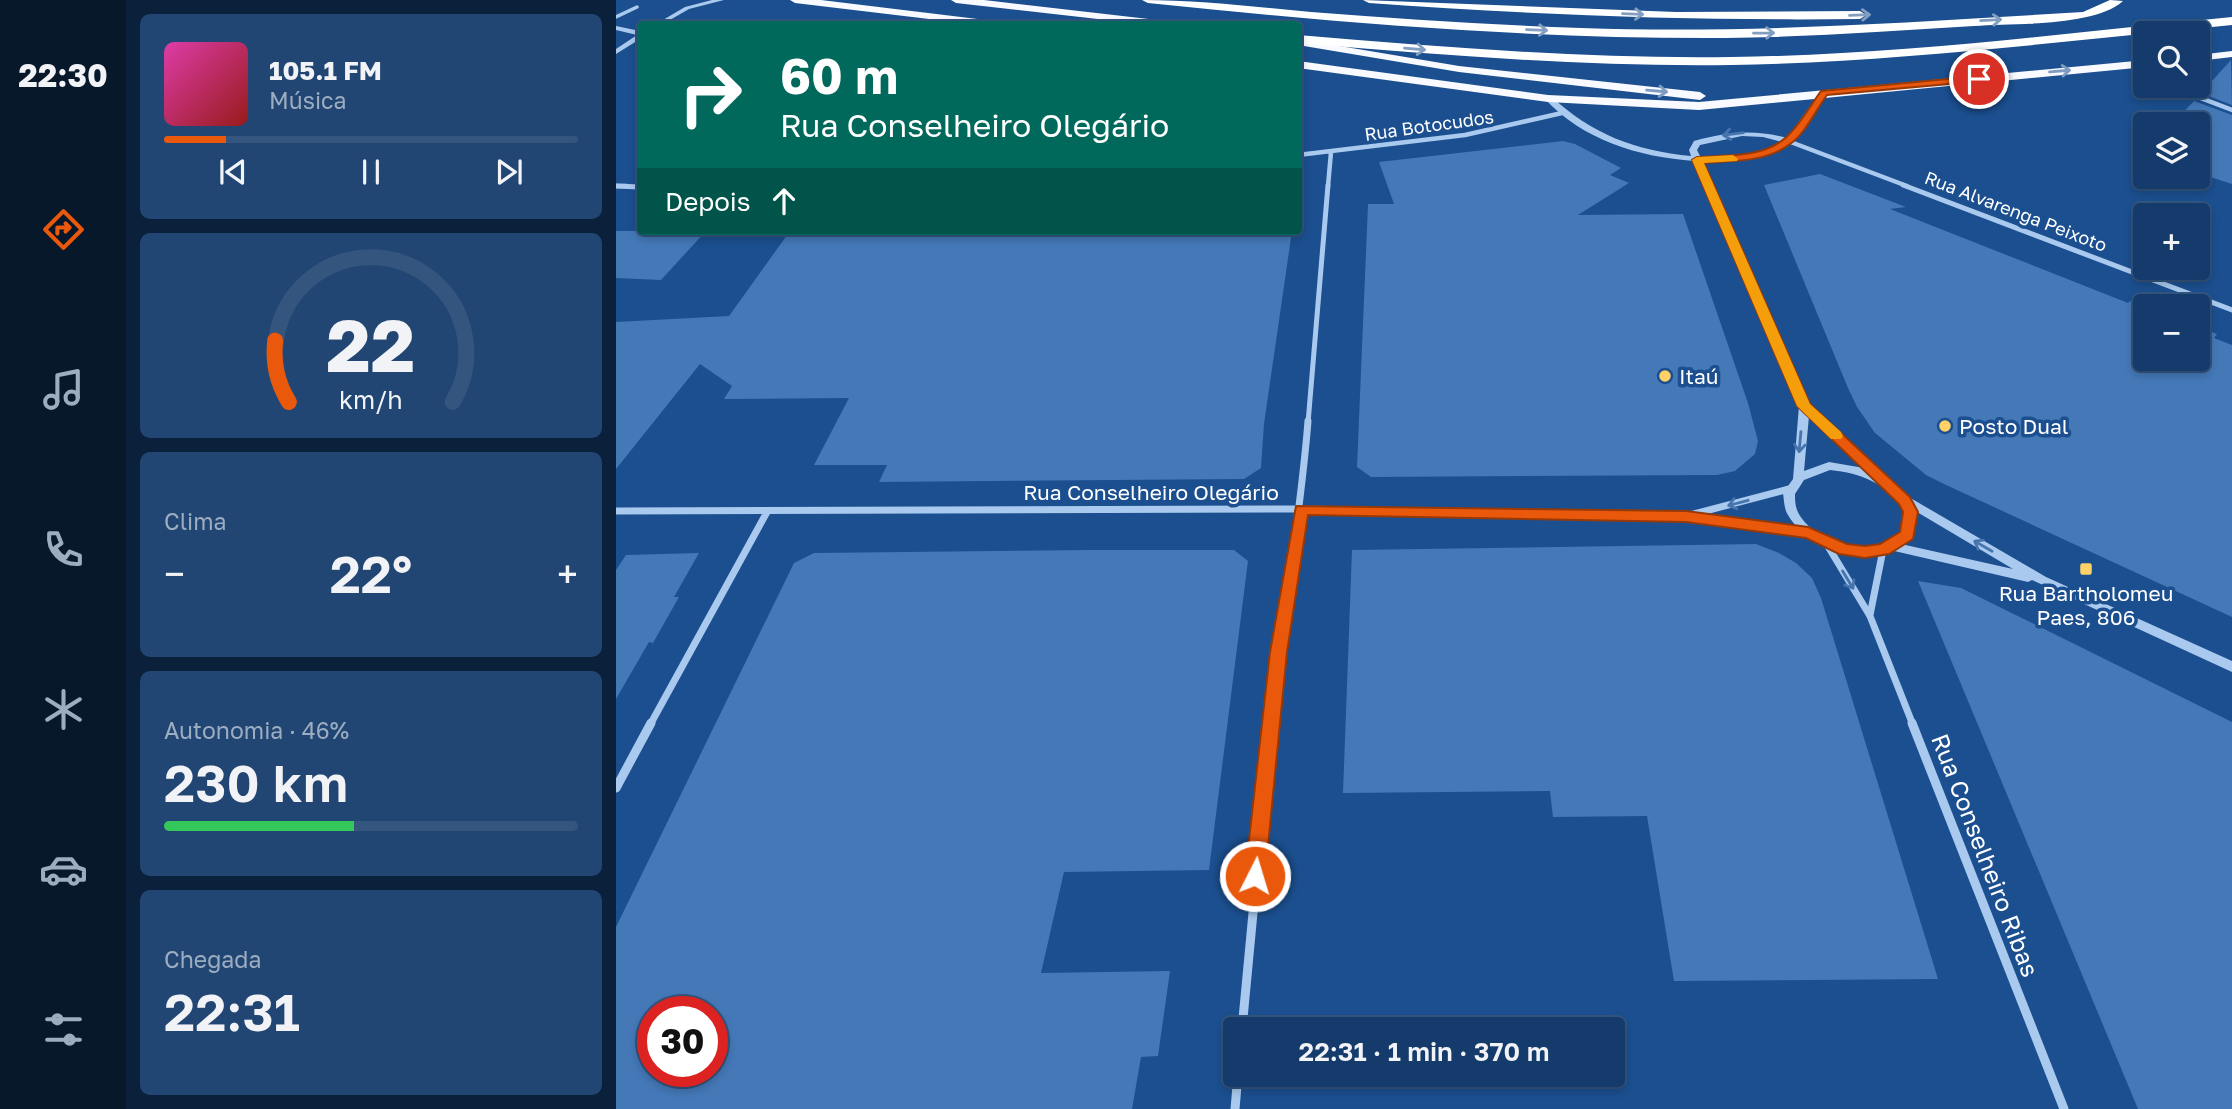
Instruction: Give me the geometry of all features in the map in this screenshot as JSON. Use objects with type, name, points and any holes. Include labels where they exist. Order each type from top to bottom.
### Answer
[{"type":"highway","points":[[795,0],[969,21]]},
{"type":"highway","points":[[956,0],[1140,21]]},
{"type":"highway","points":[[1148,0],[1479,27],[1725,34],[1810,32],[2085,15],[2117,1]]},
{"type":"highway","points":[[1369,0],[1528,10],[1678,15],[1876,15]]},
{"type":"highway","points":[[1902,14],[2131,0]]},
{"type":"highway","points":[[1176,3],[1224,16],[1285,21]]},
{"type":"highway","points":[[1302,40],[1619,61],[1770,60],[1954,47],[2232,21]]},
{"type":"highway","points":[[1302,22],[1556,43],[1954,47]]},
{"type":"highway","points":[[1302,41],[1523,78],[1748,100]]},
{"type":"highway","points":[[2210,57],[2232,54]]},
{"type":"highway","points":[[1302,65],[1633,106],[1699,106],[2133,65]]},
{"type":"street","points":[[664,21],[687,8],[721,0]]},
{"type":"street","points":[[616,28],[637,34]]},
{"type":"street","points":[[616,52],[637,37]]},
{"type":"street","points":[[1548,97],[1562,113],[1590,130],[1650,152],[1697,160],[1745,157],[1770,151],[1788,141],[1824,93]]},
{"type":"street","points":[[2200,98],[2232,110]]},
{"type":"street","name":"Rua Botocudos","points":[[1302,155],[1508,128],[1562,113]]},
{"type":"street","points":[[1788,141],[1753,133],[1722,135],[1697,144],[1693,150],[1804,406],[1905,500],[2042,580],[2232,667]]},
{"type":"street","name":"Rua Alvarenga Peixoto","points":[[1788,141],[2232,310]]},
{"type":"street","points":[[1243,1017],[1278,652],[1301,509],[1331,152]]},
{"type":"street","points":[[616,186],[637,187]]},
{"type":"street","points":[[1798,478],[1804,406]]},
{"type":"street","points":[[1887,483],[1849,467],[1829,466],[1811,470],[1798,478],[1789,489],[1788,500],[1791,512],[1808,533],[1845,550],[1888,548],[2042,580]]},
{"type":"street","name":"Rua Conselheiro Olegário","points":[[1686,516],[1789,489]]},
{"type":"street","points":[[1870,616],[1888,548],[1907,535],[1911,524],[1911,512],[1905,500]]},
{"type":"street","name":"Rua Conselheiro Olegário","points":[[616,511],[1301,509],[1686,516],[1808,533]]},
{"type":"street","points":[[616,788],[767,512]]},
{"type":"street","name":"Rua Conselheiro Ribas","points":[[1826,543],[1870,616],[2063,1109]]},
{"type":"street","points":[[1235,1109],[1237,1087]]},
{"type":"lane","points":[[616,17],[637,7]]},
{"type":"building","points":[[2231,60],[2232,105],[2210,96],[2210,83]]},
{"type":"building","points":[[2194,101],[2232,115],[2232,184],[2210,177],[2210,112],[2184,112]]},
{"type":"building","points":[[1563,141],[1575,144],[1621,168],[1610,175],[1629,183],[1578,215],[1683,214],[1748,403],[1758,441],[1755,454],[1735,471],[1717,475],[1371,477],[1357,467],[1368,204],[1394,204],[1379,162]]},
{"type":"building","points":[[1820,174],[1906,207],[1890,209],[2128,303],[2133,302],[2133,371],[2210,371],[2210,331],[2217,334],[2214,338],[2232,345],[2232,617],[1926,475],[1875,433],[1848,388],[1764,185]]},
{"type":"building","points":[[616,231],[637,231],[637,235],[702,235],[661,280],[616,278]]},
{"type":"building","points":[[787,235],[1291,235],[1264,424],[1261,468],[1244,479],[879,482],[887,465],[814,465],[849,398],[724,399],[732,386],[700,364],[616,469],[616,322],[729,316]]},
{"type":"building","points":[[1756,544],[1796,563],[1812,578],[1821,598],[1938,979],[1674,981],[1647,816],[1553,817],[1550,791],[1343,793],[1352,550]]},
{"type":"building","points":[[1090,550],[1234,550],[1248,561],[1209,870],[1064,872],[1041,973],[1170,971],[1158,1056],[1141,1057],[1132,1109],[616,1109],[616,927],[794,563],[814,553]]},
{"type":"building","points":[[699,553],[674,597],[679,597],[653,643],[649,642],[616,699],[616,570],[626,555]]},
{"type":"building","points":[[1918,581],[1961,588],[2232,722],[2232,1109],[2138,1109]]},
{"type":"slow traffic","points":[[1733,159],[1697,160],[1804,406],[1836,436]]},
{"type":"place","name":"Itaú","points":[[1665,376]]},
{"type":"place","name":"Posto Dual","points":[[1945,426]]},
{"type":"place","name":"Rua Bartholomeu Paes, 806","points":[[2086,569]]},
{"type":"route","points":[[1255,876],[1278,652],[1301,509],[1686,516],[1808,533],[1845,550],[1865,552],[1883,550],[1907,535],[1911,512],[1905,500],[1804,406],[1697,160],[1745,157],[1770,151],[1788,141],[1824,93],[1979,79]]}]
